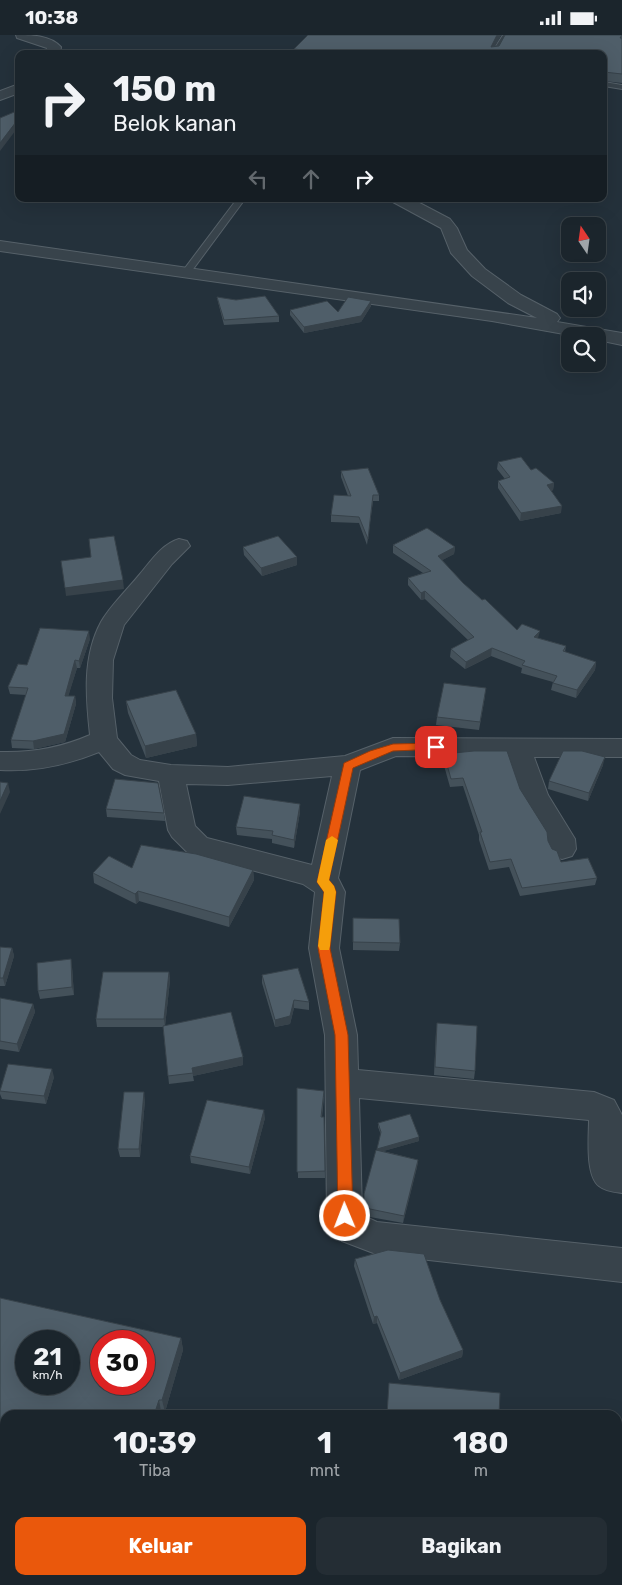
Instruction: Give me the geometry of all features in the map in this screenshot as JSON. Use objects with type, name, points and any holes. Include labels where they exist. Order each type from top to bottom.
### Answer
[{"type":"street","points":[[22,35],[48,43],[54,47],[54,50]]},
{"type":"street","points":[[0,96],[15,90]]},
{"type":"street","points":[[410,202],[447,225],[460,253],[486,278],[505,292],[546,316],[574,327]]},
{"type":"street","points":[[0,246],[185,274],[492,316],[561,328]]},
{"type":"street","points":[[606,336],[622,339]]},
{"type":"street","points":[[179,546],[164,559],[113,623],[101,660],[99,698],[104,740],[122,762],[134,768],[171,774],[228,777],[348,765],[393,747],[564,749],[622,747]]},
{"type":"street","points":[[0,761],[28,762],[45,760],[75,753],[104,740]]},
{"type":"street","points":[[516,747],[535,796],[561,839],[562,849]]},
{"type":"street","points":[[323,882],[348,765]]},
{"type":"street","points":[[171,774],[182,830],[198,846],[312,876],[328,886],[330,892],[324,948],[341,1035],[345,1216],[347,1221],[358,1231],[376,1238],[622,1265]]},
{"type":"street","points":[[342,1082],[594,1106],[602,1109],[605,1115],[607,1171],[612,1176],[622,1178]]},
{"type":"lane","points":[[497,50],[506,35]]},
{"type":"lane","points":[[607,85],[622,87]]},
{"type":"lane","points":[[185,274],[240,202]]},
{"type":"building","points":[[308,35],[497,35],[491,47],[499,46],[505,35],[622,35],[620,38],[622,38],[622,74],[607,72],[607,50],[294,49]]},
{"type":"building","points":[[15,112],[15,123],[0,143],[0,118]]},
{"type":"building","points":[[265,296],[279,316],[224,320],[217,297],[236,300]]},
{"type":"building","points":[[348,297],[371,301],[361,316],[304,327],[290,310],[327,301],[338,312]]},
{"type":"building","points":[[521,457],[531,470],[536,468],[554,483],[547,485],[562,506],[521,513],[498,481],[510,477],[498,462]]},
{"type":"building","points":[[368,468],[379,495],[373,495],[368,539],[359,517],[331,515],[334,495],[351,496],[341,471]]},
{"type":"building","points":[[427,528],[455,547],[438,556],[463,583],[482,600],[485,599],[517,630],[522,624],[540,631],[534,637],[566,646],[563,651],[596,662],[577,690],[553,683],[557,676],[522,665],[525,661],[492,648],[466,662],[451,649],[474,637],[425,591],[421,593],[408,578],[431,571],[393,545]]},
{"type":"building","points":[[114,536],[123,580],[65,588],[61,561],[91,557],[89,539]]},
{"type":"building","points":[[278,536],[297,557],[261,568],[243,547]]},
{"type":"building","points":[[40,628],[89,631],[79,661],[75,660],[65,696],[75,696],[64,734],[33,741],[11,740],[28,688],[8,687],[18,664],[27,665]]},
{"type":"building","points":[[444,683],[486,688],[480,722],[437,717]]},
{"type":"building","points":[[176,690],[196,734],[145,746],[126,701]]},
{"type":"building","points":[[474,751],[507,751],[520,789],[547,832],[548,841],[552,849],[557,851],[561,862],[588,858],[597,878],[522,888],[511,859],[490,862],[480,832],[482,832],[463,778],[451,779],[444,754]]},
{"type":"building","points":[[563,751],[582,751],[605,757],[589,793],[549,781]]},
{"type":"building","points":[[115,779],[158,783],[164,813],[106,809]]},
{"type":"building","points":[[0,782],[8,783],[0,801]]},
{"type":"building","points":[[244,796],[300,804],[294,840],[272,835],[273,831],[236,827]]},
{"type":"building","points":[[141,845],[196,854],[253,870],[229,917],[138,891],[135,894],[93,873],[109,856],[132,868]]},
{"type":"building","points":[[353,918],[399,919],[400,943],[353,942]]},
{"type":"building","points":[[0,947],[12,948],[3,978],[0,978]]},
{"type":"building","points":[[71,959],[72,987],[38,991],[37,963]]},
{"type":"building","points":[[298,968],[309,1002],[294,1000],[290,1016],[275,1020],[262,975]]},
{"type":"building","points":[[103,972],[169,972],[164,1019],[96,1019]]},
{"type":"building","points":[[0,998],[33,1004],[17,1044],[0,1041]]},
{"type":"building","points":[[231,1012],[243,1057],[192,1068],[193,1073],[168,1076],[163,1026]]},
{"type":"building","points":[[437,1023],[477,1026],[475,1071],[435,1067]]},
{"type":"building","points":[[8,1064],[52,1069],[44,1096],[0,1091]]},
{"type":"building","points":[[297,1088],[324,1091],[321,1117],[324,1117],[325,1171],[297,1172]]},
{"type":"building","points":[[124,1092],[144,1092],[139,1149],[118,1149]]},
{"type":"building","points":[[207,1100],[264,1110],[249,1167],[190,1156]]},
{"type":"building","points":[[410,1114],[419,1137],[377,1149],[381,1132],[378,1123]]},
{"type":"building","points":[[376,1150],[418,1160],[404,1216],[370,1209],[364,1204],[364,1194]]},
{"type":"building","points":[[388,1250],[424,1254],[440,1300],[463,1350],[400,1373],[377,1316],[374,1317],[355,1259]]},
{"type":"building","points":[[0,1298],[145,1330],[90,1330],[90,1395],[155,1395],[155,1332],[181,1338],[162,1400],[159,1400],[156,1410],[0,1410]]},
{"type":"building","points":[[389,1383],[500,1393],[499,1410],[387,1410]]},
{"type":"slow traffic","points":[[324,946],[330,892],[328,886],[323,882],[332,840]]},
{"type":"route","points":[[345,1216],[341,1035],[324,948],[330,892],[328,886],[323,882],[348,765],[393,747],[436,747]]}]
